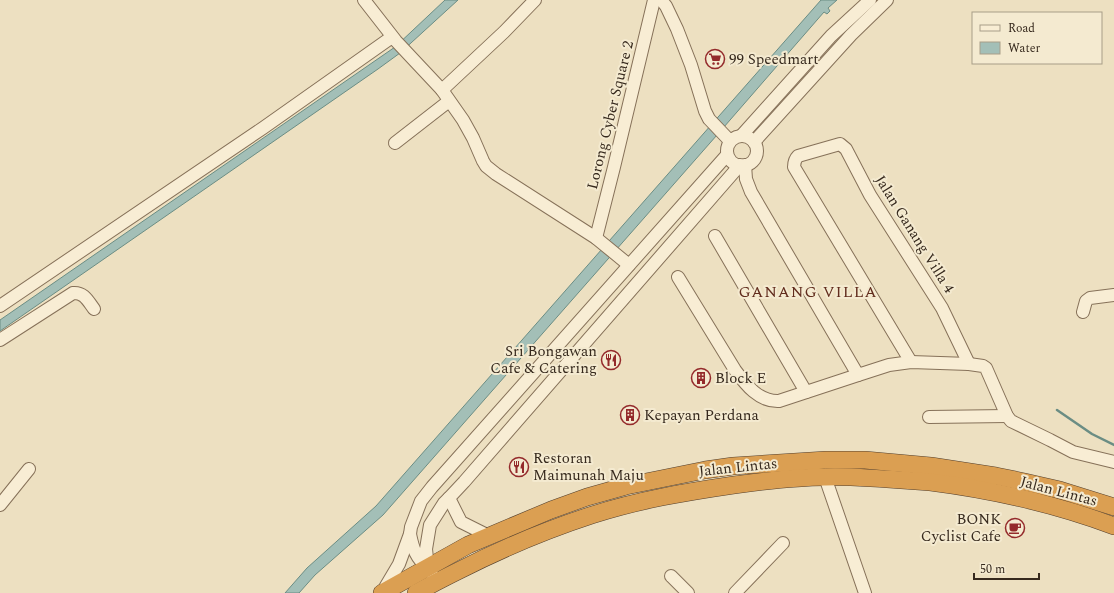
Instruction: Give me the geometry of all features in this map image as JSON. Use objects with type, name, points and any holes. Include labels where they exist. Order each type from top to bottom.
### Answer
[{"type":"highway","name":"Jalan Lintas","points":[[418,592],[432,575],[468,545],[558,507],[619,488],[648,481],[705,470],[751,464],[826,460],[865,460],[931,466],[1025,482],[1060,490],[1114,507]]},
{"type":"highway","points":[[865,460],[870,468],[868,478]]},
{"type":"highway","name":"Jalan Lintas","points":[[382,593],[498,551],[558,526],[600,512],[651,499],[758,482],[825,477],[929,482],[992,492],[1055,507],[1114,526]]},
{"type":"street","points":[[364,0],[394,39],[442,90],[463,120],[486,166],[600,241],[629,265]]},
{"type":"street","points":[[442,90],[536,0]]},
{"type":"street","name":"Lorong Cyber Square 2","points":[[600,241],[614,167],[654,0]]},
{"type":"street","points":[[660,0],[666,6],[677,29],[709,119],[727,137],[734,138],[742,135],[831,36],[870,0]]},
{"type":"street","points":[[754,142],[842,44],[887,0]]},
{"type":"street","points":[[0,306],[394,39]]},
{"type":"street","points":[[396,143],[449,101]]},
{"type":"street","points":[[727,137],[727,155],[732,162],[743,165],[750,163],[756,156],[756,146],[751,139],[742,135]]},
{"type":"street","name":"Jalan Ganang Villa 4","points":[[911,362],[794,167],[794,162],[798,156],[840,144],[846,149],[870,195],[942,308],[969,364]]},
{"type":"street","points":[[382,593],[399,564],[421,501],[432,487],[727,155]]},
{"type":"street","points":[[743,165],[751,192],[858,375]]},
{"type":"street","points":[[432,575],[426,549],[430,525],[444,503],[743,165]]},
{"type":"street","points":[[715,236],[806,392]]},
{"type":"street","points":[[678,277],[735,370],[752,390],[766,400],[779,401],[889,365],[911,362],[969,364],[983,366],[986,368],[1007,416],[1011,421],[1069,451],[1114,462]]},
{"type":"street","points":[[0,340],[73,293],[86,297],[94,309]]},
{"type":"street","points":[[1084,312],[1086,301],[1090,298],[1114,295]]},
{"type":"street","points":[[929,417],[1007,416]]},
{"type":"street","points":[[0,505],[29,469]]},
{"type":"street","points":[[825,477],[866,593]]},
{"type":"street","points":[[449,498],[461,522],[489,536]]},
{"type":"street","points":[[410,534],[412,545],[418,559],[432,575]]},
{"type":"street","points":[[735,593],[783,543]]},
{"type":"street","points":[[671,576],[688,593]]},
{"type":"water","points":[[445,0],[458,0],[400,53],[0,331],[0,320],[395,47]]},
{"type":"water","points":[[821,0],[837,0],[828,8],[830,11],[827,14],[824,12],[383,515],[315,575],[299,593],[285,593],[307,568],[376,506]]},
{"type":"waterway","points":[[1057,410],[1092,434],[1114,445]]},
{"type":"place","name":"99 Speedmart","points":[[715,59]]},
{"type":"place","name":"Sri Bongawan Cafe & Catering","points":[[611,360]]},
{"type":"place","name":"Block E","points":[[701,378]]},
{"type":"place","name":"Kepayan Perdana","points":[[630,415]]},
{"type":"place","name":"Restoran Maimunah Maju","points":[[519,467]]},
{"type":"place","name":"BONK Cyclist Cafe","points":[[1015,528]]},
{"type":"district","name":"GANANG VILLA","points":[[808,291]]}]
